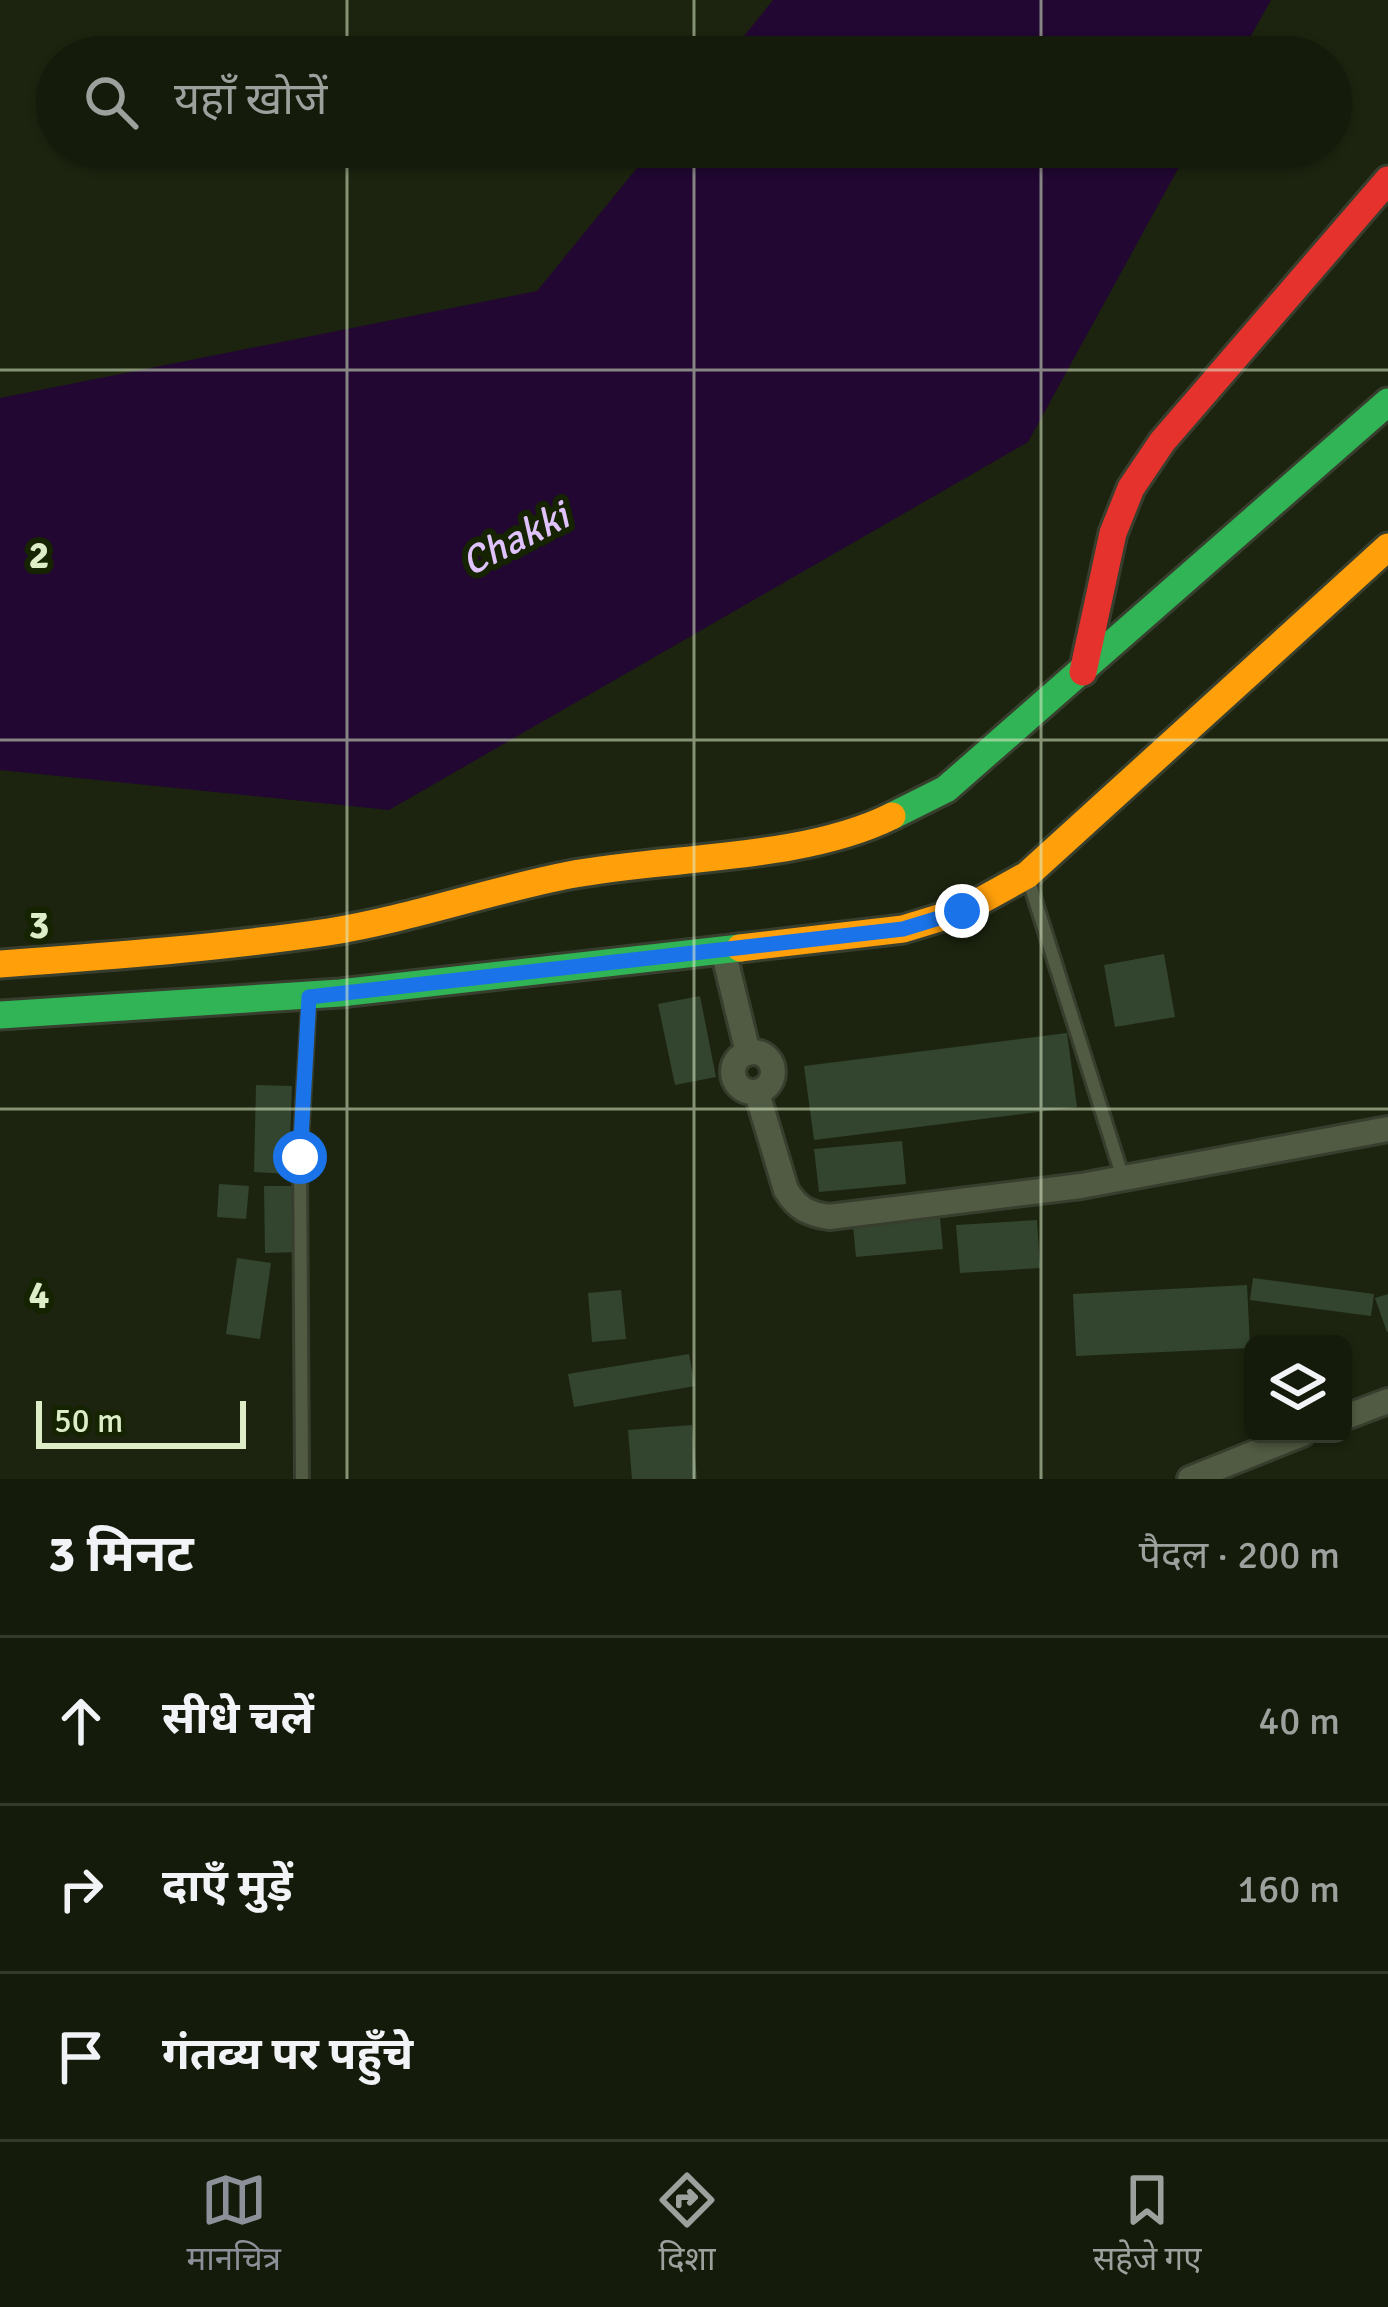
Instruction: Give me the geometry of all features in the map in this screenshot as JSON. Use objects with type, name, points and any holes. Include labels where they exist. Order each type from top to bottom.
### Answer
[{"type":"street","points":[[1083,672],[1113,533],[1131,488],[1162,442],[1388,180]]},
{"type":"street","points":[[0,964],[182,950],[332,931],[570,875],[786,846],[874,825],[946,789],[1388,402]]},
{"type":"street","points":[[0,1015],[309,997],[903,929],[962,911],[1027,874],[1388,547]]},
{"type":"street","points":[[723,950],[748,1053],[760,1053],[773,1068],[772,1081],[757,1093],[786,1190],[795,1204],[811,1214],[829,1217],[1124,1178],[1388,1129]]},
{"type":"street","points":[[1352,1415],[1388,1401]]},
{"type":"street","points":[[1190,1479],[1280,1443]]},
{"type":"lane","points":[[1027,874],[1124,1178]]},
{"type":"lane","points":[[302,1479],[300,1157],[309,997]]},
{"type":"water","points":[[773,0],[1271,0],[1251,36],[744,36]]},
{"type":"water","name":"Chakki","points":[[637,168],[1178,168],[1028,442],[389,810],[0,770],[0,398],[537,291]]},
{"type":"building","points":[[1164,954],[1175,1017],[1115,1027],[1104,965]]},
{"type":"building","points":[[700,996],[716,1077],[675,1085],[658,1004]]},
{"type":"building","points":[[1067,1033],[1077,1107],[814,1140],[804,1066]]},
{"type":"building","points":[[256,1085],[292,1086],[289,1174],[254,1172]]},
{"type":"building","points":[[902,1141],[906,1184],[819,1192],[814,1149]]},
{"type":"building","points":[[219,1184],[249,1186],[246,1219],[217,1217]]},
{"type":"building","points":[[264,1186],[299,1186],[300,1252],[265,1253]]},
{"type":"building","points":[[940,1218],[943,1249],[856,1257],[853,1226]]},
{"type":"building","points":[[1037,1220],[1040,1268],[960,1273],[956,1225]]},
{"type":"building","points":[[237,1258],[271,1263],[260,1339],[226,1334]]},
{"type":"building","points":[[1253,1278],[1374,1294],[1371,1316],[1250,1300]]},
{"type":"building","points":[[1247,1285],[1249,1335],[1244,1335],[1244,1348],[1076,1356],[1073,1294]]},
{"type":"building","points":[[621,1290],[626,1339],[592,1342],[588,1293]]},
{"type":"building","points":[[1388,1294],[1388,1332],[1387,1332],[1375,1298]]},
{"type":"building","points":[[689,1354],[695,1386],[574,1407],[568,1374]]},
{"type":"building","points":[[692,1425],[697,1479],[632,1479],[628,1430]]},
{"type":"traffic: fast","points":[[892,816],[946,789],[1388,402]]},
{"type":"traffic: fast","points":[[0,1015],[340,993],[740,948]]},
{"type":"traffic: slow","points":[[740,948],[903,929],[962,911],[1027,875],[1388,547]]},
{"type":"traffic: slow","points":[[0,964],[328,932],[569,875],[817,842],[892,816]]},
{"type":"traffic: jam","points":[[1083,672],[1113,533],[1131,488],[1162,442],[1388,180]]},
{"type":"route","points":[[300,1157],[309,997],[903,929],[962,911]]}]
